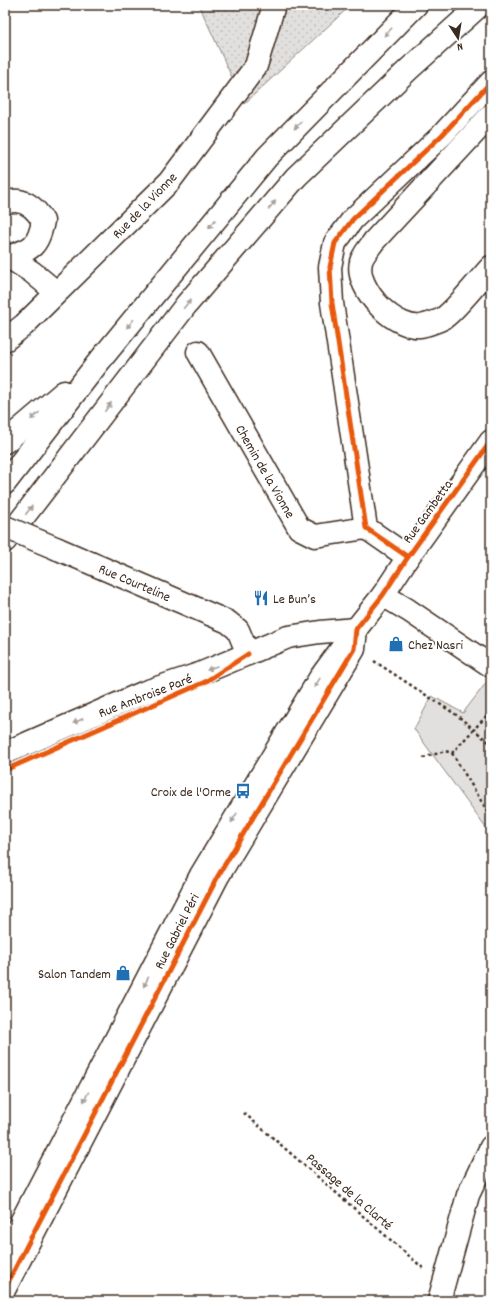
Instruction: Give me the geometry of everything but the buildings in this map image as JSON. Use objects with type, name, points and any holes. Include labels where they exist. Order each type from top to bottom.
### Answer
[{"type":"main road","name":"Rue de la Vionne","points":[[5,340],[169,182],[256,66],[274,5]]},
{"type":"main road","points":[[5,483],[97,364],[267,157],[416,5]]},
{"type":"main road","points":[[5,541],[197,293],[296,177],[409,69],[480,5]]},
{"type":"main road","points":[[409,69],[490,5]]},
{"type":"main road","points":[[408,557],[366,528],[332,303],[330,267],[335,244],[354,219],[442,135],[491,82]]},
{"type":"main road","points":[[491,115],[374,242],[361,262],[361,275],[367,290],[392,318],[408,326],[423,326],[444,317],[491,267]]},
{"type":"main road","points":[[5,203],[24,202],[35,208],[43,221],[40,235],[29,250],[6,259]]},
{"type":"main road","points":[[6,259],[32,272],[56,292]]},
{"type":"main road","name":"Chemin de la Vionne","points":[[198,352],[299,528],[315,536],[366,528]]},
{"type":"main road","points":[[5,442],[97,364]]},
{"type":"main road","name":"Rue Gambetta","points":[[383,595],[408,557],[491,441]]},
{"type":"main road","name":"Rue Courteline","points":[[5,527],[228,622],[238,630],[248,654]]},
{"type":"main road","points":[[383,595],[491,666]]},
{"type":"main road","name":"Rue Gabriel Péri","points":[[5,1288],[218,876],[355,639],[383,595]]},
{"type":"main road","name":"Rue Ambroise Paré","points":[[5,753],[145,692],[248,654],[288,637],[320,632],[355,639]]},
{"type":"main road","points":[[5,1253],[201,875],[320,678],[355,639]]},
{"type":"main road","points":[[441,1293],[468,1195],[491,1147]]},
{"type":"path","points":[[355,639],[458,716],[491,744]]},
{"type":"path","points":[[452,754],[491,711]]},
{"type":"path","points":[[423,758],[445,751],[452,754],[491,817]]},
{"type":"shaded area","points":[[199,5],[351,5],[244,104]]},
{"type":"shaded area","points":[[486,683],[491,687],[491,835],[414,729],[432,696],[463,713]]},
{"type":"cycle path","points":[[408,557],[366,528],[332,303],[330,267],[335,243],[353,219],[442,135],[491,82]]},
{"type":"cycle path","points":[[5,1288],[218,876],[354,649],[356,629],[383,595],[408,557],[491,441]]},
{"type":"cycle path","points":[[5,770],[205,682],[248,654]]},
{"type":"place","name":"Le Bun’s","points":[[261,598]]},
{"type":"place","name":"Chez Nasri","points":[[396,644]]},
{"type":"place","name":"Croix de l'Orme","points":[[243,791]]},
{"type":"place","name":"Salon Tandem","points":[[123,973]]}]
